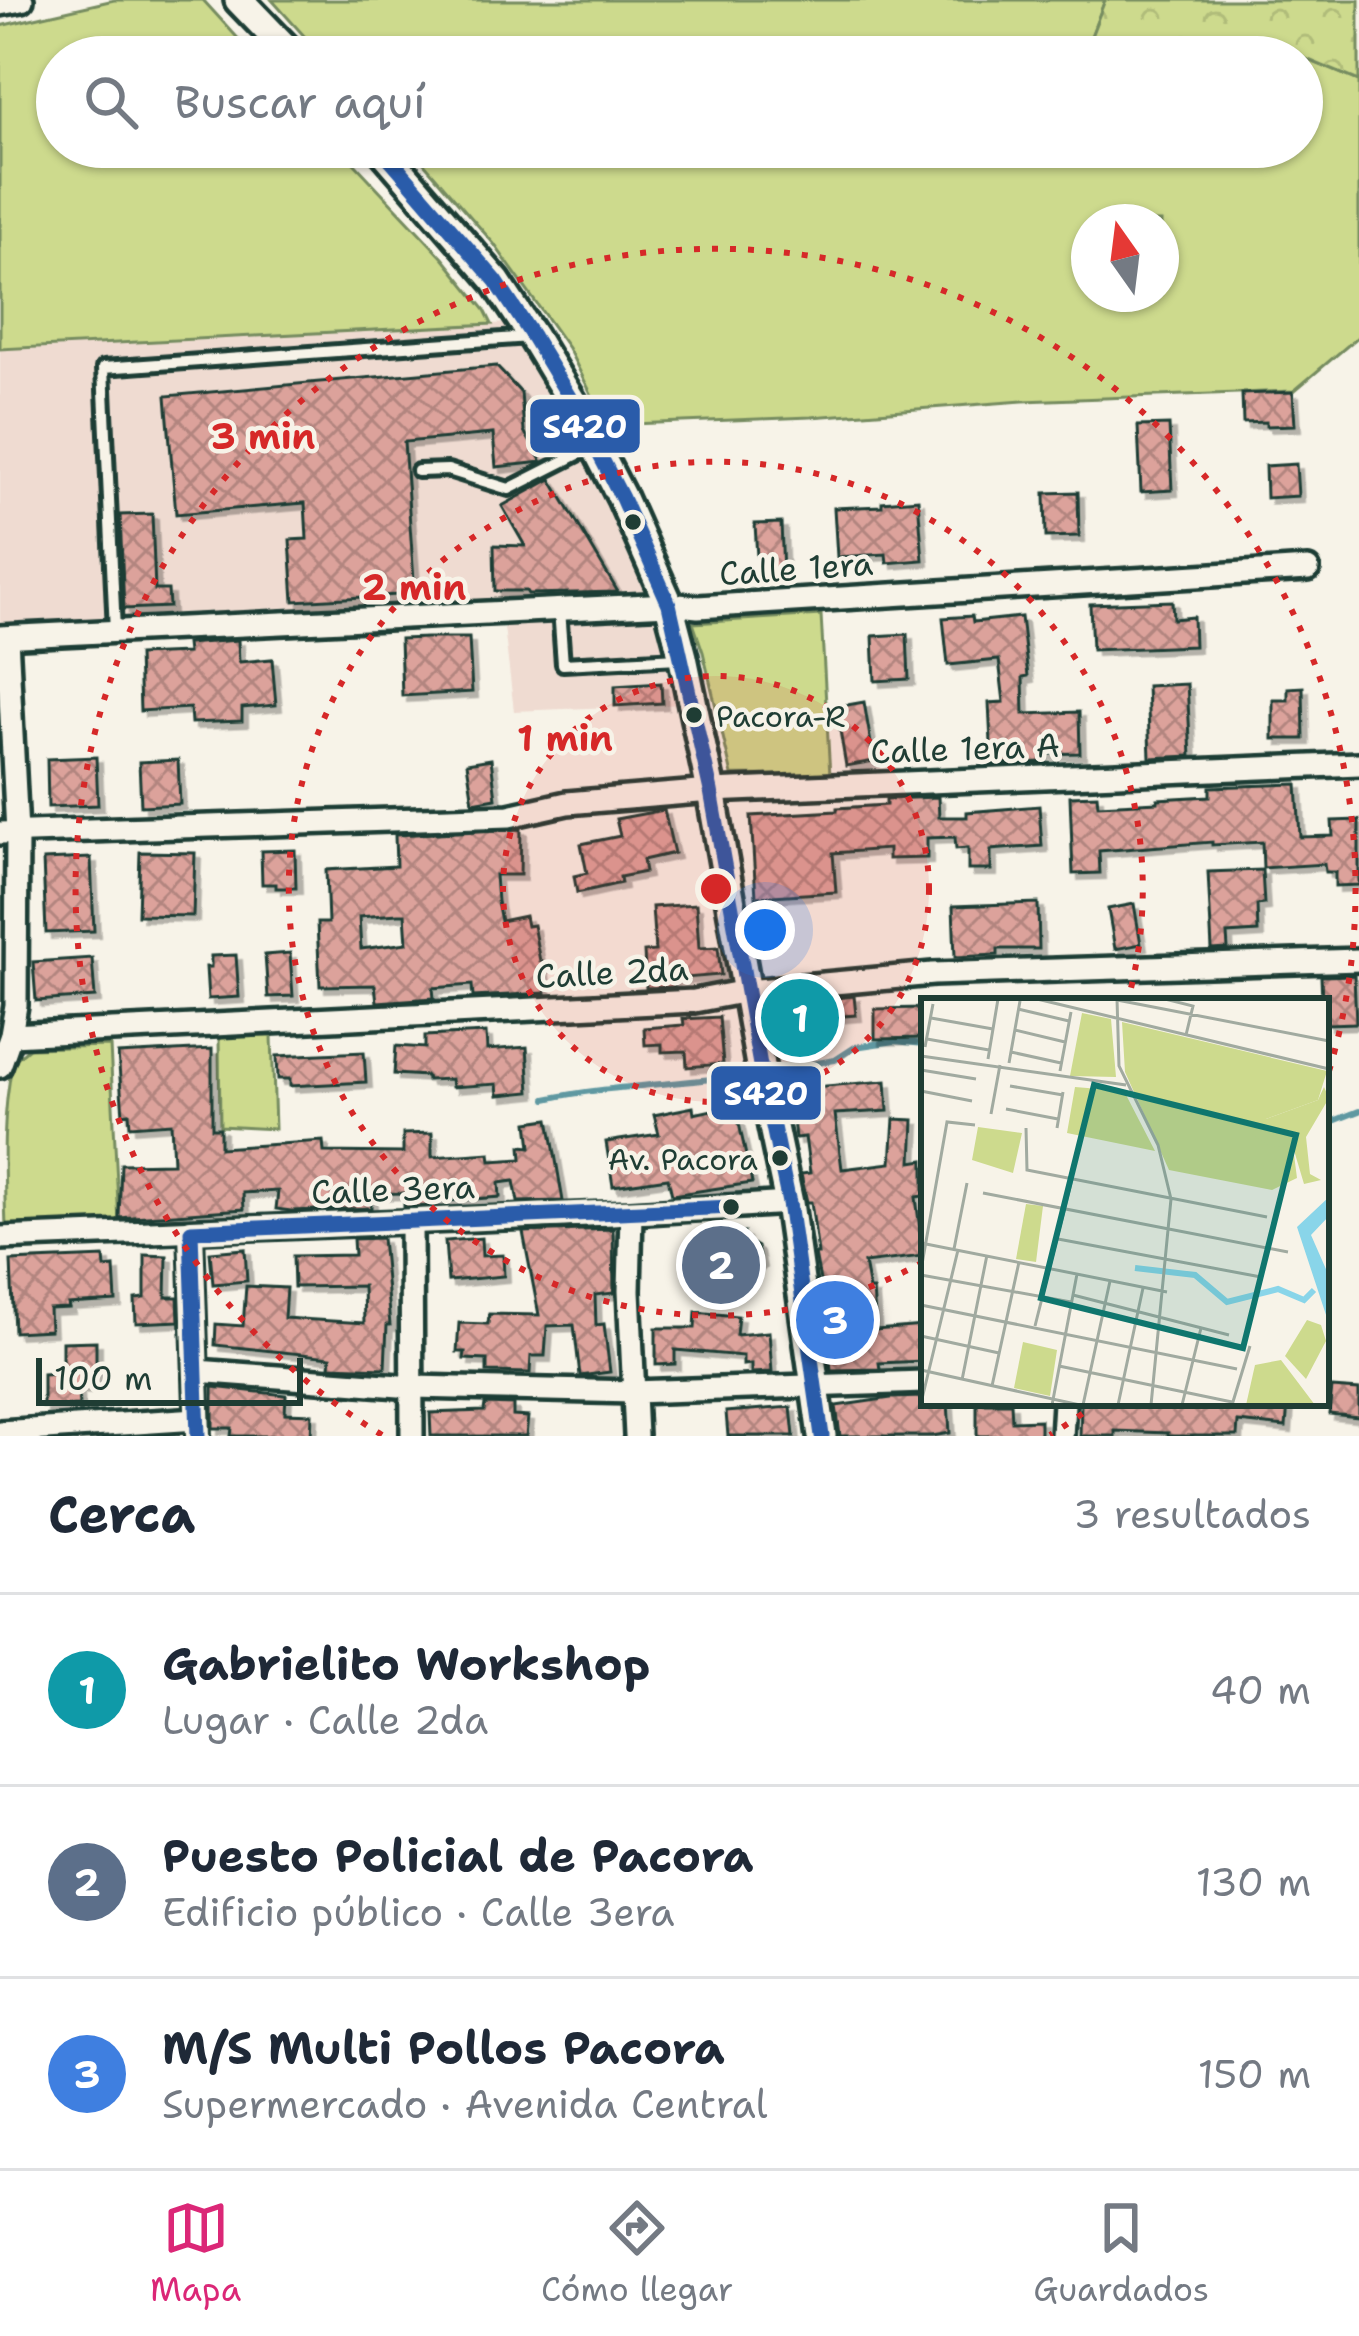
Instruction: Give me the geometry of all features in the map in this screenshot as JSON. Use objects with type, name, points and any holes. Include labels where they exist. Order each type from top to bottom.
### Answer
[{"type":"street","points":[[0,4],[22,0]]},
{"type":"street","points":[[239,1],[273,36]]},
{"type":"street","points":[[398,168],[496,280],[533,337],[622,498],[669,604],[711,791],[789,1203],[822,1436]]},
{"type":"street","name":"Calle 1era","points":[[3,637],[669,604],[698,607],[1308,569]]},
{"type":"street","points":[[0,1066],[16,1005],[3,637]]},
{"type":"street","name":"Calle 1era A","points":[[9,833],[509,815],[567,803],[711,791],[1359,764]]},
{"type":"street","name":"Calle 2da","points":[[11,1035],[694,1001],[747,991],[933,974],[1359,960]]},
{"type":"street","name":"Calle 3era","points":[[0,1238],[631,1214],[789,1203]]},
{"type":"street","points":[[631,1214],[629,1291],[636,1436]]},
{"type":"street","points":[[411,1220],[412,1436]]},
{"type":"street","points":[[0,1432],[198,1427],[191,1231]]},
{"type":"street","points":[[196,1370],[413,1387],[634,1392],[921,1382]]},
{"type":"street","points":[[1062,1436],[1064,1406]]},
{"type":"lane","points":[[115,632],[103,368],[533,337]]},
{"type":"lane","points":[[418,471],[448,470],[509,489],[595,446]]},
{"type":"lane","points":[[560,609],[563,664],[683,657]]},
{"type":"shaded area","points":[[510,323],[542,369],[651,586],[647,591],[0,627],[0,349]]},
{"type":"shaded area","points":[[661,614],[686,704],[514,711],[503,619]]},
{"type":"green space","points":[[114,0],[203,0],[236,36],[36,36],[36,168],[359,168],[443,258],[492,324],[0,349],[0,26]]},
{"type":"green space","points":[[272,0],[1105,0],[1091,36],[304,36]]},
{"type":"green space","points":[[1105,0],[1359,0],[1359,81],[1323,66],[1323,36],[1091,36]]},
{"type":"green space","points":[[1323,66],[1359,81],[1359,336],[1294,391],[607,425],[568,348],[494,244],[428,168],[1323,168]]},
{"type":"green space","points":[[821,615],[830,776],[732,775],[693,623]]},
{"type":"green space","points":[[272,1036],[275,1129],[220,1126],[219,1037]]},
{"type":"green space","points":[[110,1046],[119,1223],[6,1227],[5,1123],[13,1061],[29,1048]]},
{"type":"building","points":[[496,366],[521,393],[524,431],[542,462],[496,467],[493,434],[404,442],[415,594],[294,601],[290,540],[307,539],[305,503],[176,514],[166,396]]},
{"type":"building","points":[[1293,392],[1295,425],[1243,423],[1242,394]]},
{"type":"building","points":[[1169,425],[1172,490],[1141,492],[1138,426]]},
{"type":"building","points":[[1296,464],[1298,496],[1266,498],[1265,466]]},
{"type":"building","points":[[551,479],[618,592],[495,591],[494,545],[525,546],[502,506]]},
{"type":"building","points":[[1078,492],[1079,536],[1046,537],[1045,493]]},
{"type":"building","points":[[918,499],[923,560],[887,563],[886,554],[837,557],[834,508]]},
{"type":"building","points":[[152,514],[155,590],[168,590],[169,607],[124,609],[120,515]]},
{"type":"building","points":[[781,523],[783,573],[758,574],[755,524]]},
{"type":"building","points":[[1172,601],[1173,619],[1193,617],[1194,646],[1092,650],[1090,604]]},
{"type":"building","points":[[972,616],[973,622],[1021,617],[1028,676],[1023,677],[1024,714],[1079,712],[1080,753],[1043,754],[1043,762],[992,764],[989,703],[1004,702],[999,660],[948,665],[943,618]]},
{"type":"building","points":[[907,634],[909,679],[875,681],[873,636]]},
{"type":"building","points":[[469,638],[472,692],[402,696],[400,639]]},
{"type":"building","points":[[238,640],[239,662],[272,659],[276,705],[242,708],[242,721],[191,723],[190,708],[140,711],[138,655],[187,653],[186,644]]},
{"type":"building","points":[[661,683],[662,703],[615,706],[615,686]]},
{"type":"building","points":[[1187,684],[1191,756],[1150,758],[1147,686]]},
{"type":"building","points":[[1303,687],[1304,739],[1273,739],[1273,700],[1288,700],[1288,688]]},
{"type":"building","points":[[864,702],[874,761],[846,766],[836,707]]},
{"type":"building","points":[[96,757],[98,805],[48,807],[47,759]]},
{"type":"building","points":[[491,759],[496,798],[473,802],[467,763]]},
{"type":"building","points":[[178,760],[180,804],[141,806],[139,762]]},
{"type":"building","points":[[1297,784],[1300,837],[1333,836],[1332,821],[1359,820],[1359,885],[1335,886],[1335,872],[1325,872],[1324,864],[1263,868],[1262,842],[1099,851],[1100,873],[1073,874],[1070,796],[1097,795],[1098,805],[1158,802],[1210,796],[1210,787]]},
{"type":"building","points":[[938,797],[939,817],[1039,806],[1042,846],[991,850],[991,870],[968,870],[968,848],[956,849],[955,837],[927,838],[927,858],[888,859],[888,849],[833,853],[836,892],[756,897],[751,816],[837,811],[886,805],[886,799]]},
{"type":"building","points":[[664,810],[674,853],[643,860],[645,872],[620,877],[621,883],[577,893],[574,876],[587,873],[581,844],[620,836],[616,819]]},
{"type":"building","points":[[521,829],[520,875],[495,875],[497,901],[501,921],[525,916],[527,926],[533,925],[546,993],[473,997],[472,985],[433,988],[434,998],[377,1002],[375,985],[320,986],[317,923],[328,923],[326,870],[396,866],[395,835]],"holes":[[[405,914],[407,943],[361,949],[359,917]]]},
{"type":"building","points":[[295,850],[296,888],[262,884],[261,851]]},
{"type":"building","points":[[140,852],[195,853],[193,916],[138,915]]},
{"type":"building","points":[[91,858],[94,931],[46,933],[43,860]]},
{"type":"building","points":[[1262,870],[1264,904],[1257,905],[1258,932],[1227,934],[1228,949],[1212,950],[1208,872]]},
{"type":"building","points":[[1038,903],[1039,949],[998,949],[998,955],[955,957],[953,906]]},
{"type":"building","points":[[696,904],[699,948],[718,947],[721,975],[673,979],[674,987],[646,988],[644,952],[655,951],[652,907]]},
{"type":"building","points":[[1134,904],[1141,944],[1115,949],[1108,909]]},
{"type":"building","points":[[290,953],[293,996],[268,997],[265,955]]},
{"type":"building","points":[[236,955],[239,997],[208,999],[206,967],[211,967],[211,956]]},
{"type":"building","points":[[92,958],[95,997],[36,1001],[33,962]]},
{"type":"building","points":[[1354,975],[1356,1023],[1329,1024],[1329,998],[1322,998],[1321,976]]},
{"type":"building","points":[[854,996],[856,1015],[816,1018],[817,1025],[788,1032],[783,1011]]},
{"type":"building","points":[[921,1008],[921,1038],[875,1039],[875,1009]]},
{"type":"building","points":[[719,1017],[723,1064],[687,1067],[686,1051],[662,1052],[662,1044],[645,1045],[644,1028]]},
{"type":"building","points":[[486,1033],[487,1050],[527,1047],[530,1092],[498,1095],[497,1084],[452,1087],[451,1079],[394,1074],[396,1046],[425,1048],[425,1036]]},
{"type":"building","points":[[212,1049],[212,1128],[220,1128],[220,1148],[323,1141],[324,1152],[403,1153],[403,1134],[432,1133],[432,1157],[490,1153],[491,1161],[522,1159],[521,1146],[531,1147],[528,1122],[549,1119],[563,1201],[518,1202],[514,1181],[499,1183],[500,1197],[433,1202],[433,1206],[404,1207],[404,1193],[371,1194],[371,1208],[291,1211],[276,1209],[278,1191],[243,1193],[244,1209],[119,1218],[121,1164],[173,1163],[171,1123],[130,1126],[129,1113],[123,1114],[118,1054]]},
{"type":"building","points":[[364,1052],[366,1082],[290,1086],[290,1079],[278,1079],[277,1056]]},
{"type":"building","points":[[886,1081],[888,1111],[835,1114],[842,1169],[891,1163],[894,1119],[914,1120],[912,1162],[921,1160],[921,1196],[916,1197],[921,1256],[864,1263],[869,1290],[873,1290],[876,1330],[921,1326],[921,1361],[879,1363],[880,1369],[831,1370],[811,1202],[807,1202],[801,1174],[810,1173],[805,1137],[795,1138],[793,1120],[803,1119],[800,1088]]},
{"type":"building","points":[[735,1105],[752,1183],[672,1195],[668,1178],[613,1186],[606,1142],[659,1134],[654,1115],[693,1107],[694,1114]]},
{"type":"building","points":[[613,1229],[614,1293],[595,1295],[596,1325],[604,1324],[610,1372],[580,1376],[574,1325],[547,1326],[545,1356],[531,1356],[530,1373],[487,1372],[487,1360],[464,1359],[465,1352],[457,1352],[459,1323],[488,1324],[489,1314],[539,1315],[523,1232]]},
{"type":"building","points":[[744,1233],[744,1239],[757,1247],[760,1262],[750,1279],[719,1283],[713,1238]]},
{"type":"building","points":[[382,1238],[390,1325],[385,1368],[330,1366],[331,1357],[215,1345],[216,1324],[243,1326],[246,1286],[286,1288],[284,1318],[364,1323],[363,1286],[294,1287],[293,1256],[354,1255],[353,1239]]},
{"type":"building","points":[[481,1238],[482,1256],[503,1255],[504,1276],[448,1281],[445,1241]]},
{"type":"building","points":[[245,1249],[247,1281],[213,1284],[210,1252]]},
{"type":"building","points":[[145,1255],[167,1256],[166,1297],[178,1297],[179,1321],[136,1323],[135,1299],[145,1298]]},
{"type":"building","points":[[104,1257],[105,1268],[114,1267],[116,1301],[49,1309],[50,1330],[14,1332],[11,1261]]},
{"type":"building","points":[[696,1312],[738,1316],[736,1335],[769,1332],[772,1372],[751,1373],[751,1364],[743,1365],[743,1356],[675,1350],[675,1364],[656,1365],[656,1328],[695,1328]]},
{"type":"building","points":[[96,1341],[96,1387],[78,1388],[79,1406],[43,1407],[43,1374],[62,1373],[62,1342]]},
{"type":"building","points":[[213,1387],[286,1395],[285,1413],[312,1414],[311,1436],[231,1436],[232,1428],[213,1428]]},
{"type":"building","points":[[1332,1388],[1359,1390],[1359,1417],[1329,1414]]},
{"type":"building","points":[[921,1397],[921,1406],[948,1406],[950,1433],[840,1436],[836,1406]]},
{"type":"building","points":[[485,1404],[513,1405],[513,1416],[528,1417],[526,1436],[431,1436],[430,1413],[484,1411]]},
{"type":"building","points":[[977,1406],[1011,1406],[1012,1421],[1040,1420],[1040,1436],[977,1436]]},
{"type":"building","points":[[1081,1406],[1288,1406],[1286,1427],[1238,1422],[1237,1436],[1115,1431],[1115,1436],[1080,1436]]},
{"type":"building","points":[[791,1407],[794,1436],[728,1436],[726,1412]]},
{"type":"waterway","points":[[769,1071],[835,1060],[855,1047],[895,1041],[921,1044]]},
{"type":"waterway","points":[[546,1099],[756,1073]]},
{"type":"waterway","points":[[1329,1123],[1359,1111]]},
{"type":"transit line","name":"S420","points":[[398,168],[496,281],[533,337],[622,498],[669,604],[711,791],[789,1203],[822,1436]]},
{"type":"transit line","name":"S420","points":[[198,1436],[191,1231],[732,1207]]},
{"type":"place","name":"Pacora-R","points":[[694,715]]},
{"type":"place","name":"Gabrielito Workshop","points":[[800,1018]]},
{"type":"place","name":"Av. Pacora","points":[[780,1158]]},
{"type":"place","name":"Puesto Policial de Pacora","points":[[721,1265]]},
{"type":"place","name":"M/S Multi Pollos Pacora","points":[[835,1320]]}]
